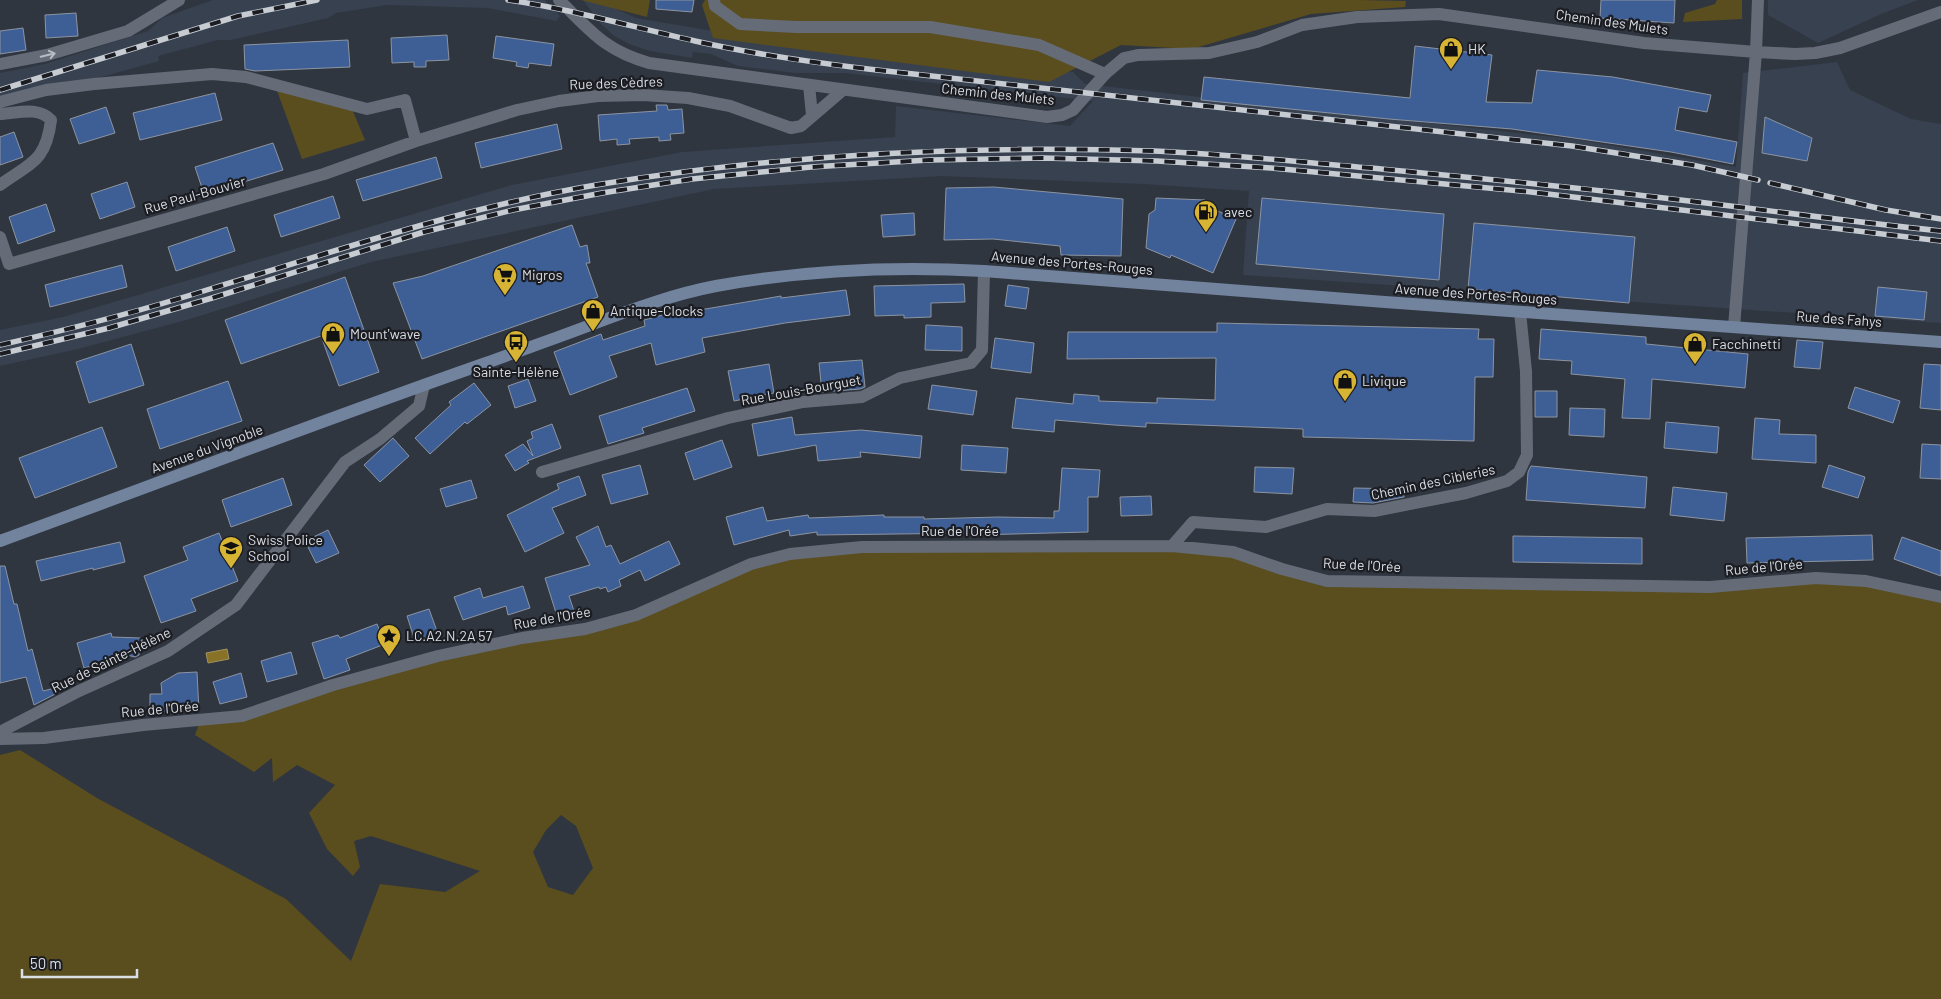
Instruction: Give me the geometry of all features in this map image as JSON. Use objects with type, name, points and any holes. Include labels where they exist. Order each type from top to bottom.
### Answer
[{"type":"main road","name":"Avenue des Portes-Rouges","points":[[424,385],[644,305],[714,287],[796,274],[861,269],[925,268],[984,270],[1734,327]]},
{"type":"main road","name":"Rue des Fahys","points":[[1734,327],[1941,342]]},
{"type":"main road","name":"Avenue du Vignoble","points":[[0,541],[229,458],[381,399],[424,385]]},
{"type":"street","points":[[0,64],[47,55],[128,31],[179,0]]},
{"type":"street","name":"Chemin des Mulets","points":[[559,0],[604,43],[636,59],[671,67],[1047,116],[1068,113],[1078,105],[1104,74],[1119,61],[1130,56],[1208,54],[1257,42],[1302,25],[1357,17],[1439,14],[1644,43],[1794,54],[1815,53],[1840,48],[1941,12]]},
{"type":"street","points":[[714,0],[715,6],[740,24],[796,27],[930,28],[1039,46],[1104,74]]},
{"type":"street","points":[[1734,327],[1756,68],[1758,0]]},
{"type":"street","points":[[0,102],[46,90],[94,84],[200,74],[227,74],[367,109],[406,100],[416,141]]},
{"type":"street","points":[[809,85],[812,115]]},
{"type":"street","name":"Rue des Cèdres","points":[[416,141],[517,110],[560,100],[598,96],[664,96],[710,101],[730,106],[791,128],[801,126],[843,90]]},
{"type":"street","points":[[0,114],[37,111],[44,113],[51,120],[49,139],[41,153],[32,164],[0,185]]},
{"type":"street","name":"Rue Paul-Bouvier","points":[[0,237],[8,264],[324,174],[416,141]]},
{"type":"street","name":"Rue Louis-Bourguet","points":[[542,472],[728,418],[803,402],[862,397],[900,378],[971,363],[982,350],[984,270]]},
{"type":"street","name":"Chemin des Cibleries","points":[[1172,546],[1193,522],[1266,527],[1327,509],[1374,511],[1466,493],[1507,481],[1519,472],[1527,454],[1526,371],[1520,312]]},
{"type":"street","name":"Rue de Sainte-Hélène","points":[[0,732],[79,692],[168,651],[236,605],[345,462],[380,439],[419,406],[424,385]]},
{"type":"street","name":"Rue de l'Orée","points":[[0,739],[44,738],[143,725],[242,716],[333,685],[438,656],[522,638],[584,629],[636,615],[751,564],[790,554],[862,547],[1172,546],[1234,552],[1282,569],[1327,581],[1710,587],[1816,578],[1866,581],[1941,597]]},
{"type":"shaded area","points":[[213,0],[545,0],[560,16],[556,21],[488,8],[387,5],[336,13],[328,18],[231,40],[218,40],[158,56],[159,61],[94,79],[0,98],[0,73],[45,64],[148,31],[162,18]]},
{"type":"shaded area","points":[[581,0],[650,0],[647,17]]},
{"type":"shaded area","points":[[583,0],[597,0],[636,18],[807,47],[872,48],[1073,72],[1085,84],[1580,140],[1736,167],[1743,73],[1837,62],[1850,90],[1911,119],[1941,124],[1941,323],[1243,275],[1249,191],[1144,184],[942,176],[714,189],[371,262],[190,319],[78,349],[0,366],[0,330],[63,317],[512,185],[682,152],[895,137],[896,106],[1070,126],[1093,101],[844,73],[796,73],[738,66],[711,54],[693,52],[692,58],[650,51],[629,44],[613,35],[601,24]]},
{"type":"shaded area","points":[[705,0],[1406,1],[1405,7],[1311,14],[1192,49],[1121,45],[1049,82],[713,38],[702,5]]},
{"type":"shaded area","points":[[1717,0],[1742,0],[1742,19],[1683,22],[1685,13],[1715,4]]},
{"type":"shaded area","points":[[1768,0],[1918,0],[1881,14],[1818,43],[1768,15]]},
{"type":"shaded area","points":[[276,88],[352,109],[365,140],[302,159]]},
{"type":"shaded area","points":[[862,547],[1233,552],[1327,581],[1571,586],[1816,578],[1941,597],[1941,999],[0,999],[0,755],[20,750],[97,798],[286,899],[351,961],[380,884],[445,892],[480,871],[371,836],[354,841],[360,867],[353,876],[327,849],[309,813],[335,785],[297,765],[273,782],[272,758],[254,772],[195,735],[200,721],[333,685],[585,629],[751,564]],"holes":[[[561,815],[576,826],[593,868],[573,895],[548,887],[533,852],[546,830]]]},
{"type":"shaded area","points":[[227,649],[229,659],[208,663],[206,653]]},
{"type":"building","points":[[656,0],[694,0],[692,12],[656,9]]},
{"type":"building","points":[[1601,0],[1675,0],[1674,23],[1600,18]]},
{"type":"building","points":[[76,13],[78,36],[46,38],[45,15]]},
{"type":"building","points":[[23,28],[26,50],[0,54],[0,31]]},
{"type":"building","points":[[447,35],[449,60],[426,61],[426,67],[414,67],[414,62],[392,63],[391,38]]},
{"type":"building","points":[[496,36],[554,44],[551,66],[529,63],[528,68],[516,66],[517,62],[493,58]]},
{"type":"building","points":[[348,40],[350,67],[255,71],[245,69],[244,45]]},
{"type":"building","points":[[1415,46],[1492,55],[1486,102],[1532,103],[1537,70],[1613,77],[1711,95],[1707,112],[1679,107],[1675,130],[1737,142],[1733,164],[1671,152],[1512,129],[1201,100],[1204,77],[1410,98]]},
{"type":"building","points":[[215,93],[222,120],[140,140],[133,113]]},
{"type":"building","points":[[656,105],[667,105],[668,110],[682,109],[684,133],[670,134],[671,140],[659,141],[659,137],[629,139],[630,144],[617,145],[617,139],[600,141],[598,115],[657,111]]},
{"type":"building","points":[[106,107],[115,133],[79,144],[70,119]]},
{"type":"building","points":[[1765,117],[1812,138],[1807,161],[1762,153]]},
{"type":"building","points":[[557,124],[562,149],[481,168],[475,143]]},
{"type":"building","points":[[14,132],[23,157],[0,165],[0,137]]},
{"type":"building","points":[[273,143],[283,170],[204,194],[195,167]]},
{"type":"building","points":[[436,157],[442,178],[363,201],[356,180]]},
{"type":"building","points":[[127,182],[135,207],[100,219],[91,194]]},
{"type":"building","points":[[994,187],[1123,199],[1121,256],[1061,255],[1060,246],[993,239],[944,240],[946,188]]},
{"type":"building","points":[[333,196],[340,218],[281,237],[274,215]]},
{"type":"building","points":[[1156,198],[1205,200],[1204,205],[1236,219],[1213,273],[1171,255],[1170,258],[1146,248],[1149,214],[1155,210]]},
{"type":"building","points":[[1262,198],[1444,214],[1439,280],[1256,264]]},
{"type":"building","points":[[46,204],[55,231],[18,244],[9,217]]},
{"type":"building","points":[[914,213],[915,235],[883,237],[881,215]]},
{"type":"building","points":[[1474,223],[1635,237],[1629,303],[1468,289]]},
{"type":"building","points":[[572,225],[580,247],[587,245],[590,263],[586,263],[598,297],[422,359],[393,283],[423,276]]},
{"type":"building","points":[[227,227],[235,251],[176,271],[168,247]]},
{"type":"building","points":[[122,265],[127,287],[50,307],[45,285]]},
{"type":"building","points":[[345,277],[379,372],[339,386],[321,336],[241,364],[225,320]]},
{"type":"building","points":[[964,284],[965,302],[931,303],[931,317],[904,318],[904,315],[875,316],[874,286]]},
{"type":"building","points":[[1008,285],[1029,288],[1026,309],[1005,306]]},
{"type":"building","points":[[1878,287],[1927,292],[1924,320],[1875,316]]},
{"type":"building","points":[[846,290],[850,315],[785,323],[702,338],[705,352],[656,365],[651,343],[609,356],[617,377],[570,395],[554,352],[601,334],[603,340],[645,326],[644,320],[693,307],[694,311],[781,296],[781,298]]},
{"type":"building","name":"Livique","points":[[1217,323],[1479,329],[1478,339],[1494,339],[1493,377],[1475,377],[1474,441],[1303,437],[1303,429],[1146,423],[1146,427],[1055,420],[1054,432],[1012,428],[1016,398],[1073,404],[1074,394],[1099,396],[1099,401],[1157,403],[1157,398],[1215,400],[1216,358],[1067,359],[1068,332],[1217,332]]},
{"type":"building","points":[[926,325],[962,327],[962,351],[925,350]]},
{"type":"building","points":[[1541,329],[1646,337],[1646,344],[1748,354],[1745,388],[1652,379],[1650,419],[1622,418],[1625,379],[1571,374],[1572,361],[1539,359]]},
{"type":"building","points":[[995,338],[1034,343],[1031,373],[991,368]]},
{"type":"building","points":[[1797,340],[1823,342],[1820,369],[1794,367]]},
{"type":"building","points":[[131,344],[144,385],[89,403],[76,362]]},
{"type":"building","points":[[862,360],[865,387],[822,392],[819,363]]},
{"type":"building","points":[[769,364],[774,393],[734,401],[728,371]]},
{"type":"building","points":[[1924,364],[1941,365],[1941,410],[1920,408]]},
{"type":"building","points":[[528,379],[536,401],[515,408],[508,386]]},
{"type":"building","points":[[228,381],[242,421],[160,449],[147,409]]},
{"type":"building","points":[[474,383],[491,405],[467,424],[465,422],[430,454],[415,438],[451,405],[449,402]]},
{"type":"building","points":[[932,385],[977,391],[973,415],[928,409]]},
{"type":"building","points":[[1855,387],[1900,401],[1893,423],[1848,408]]},
{"type":"building","points":[[687,388],[695,411],[642,428],[644,433],[608,444],[599,416]]},
{"type":"building","points":[[1535,391],[1557,391],[1557,417],[1535,417]]},
{"type":"building","points":[[1570,408],[1605,409],[1604,437],[1569,435]]},
{"type":"building","points":[[792,417],[795,435],[861,430],[922,436],[920,458],[860,452],[861,457],[818,461],[816,445],[758,456],[752,424]]},
{"type":"building","points":[[1755,418],[1780,420],[1779,434],[1816,435],[1816,463],[1752,459]]},
{"type":"building","points":[[1666,422],[1719,427],[1717,453],[1664,448]]},
{"type":"building","points":[[552,424],[561,448],[527,461],[529,463],[515,471],[505,455],[523,444],[533,456],[527,441],[533,438],[531,432]]},
{"type":"building","points":[[102,427],[117,467],[35,498],[19,458]]},
{"type":"building","points":[[393,438],[409,456],[380,482],[364,465]]},
{"type":"building","points":[[722,440],[732,467],[694,480],[685,453]]},
{"type":"building","points":[[1922,444],[1941,445],[1941,479],[1920,478]]},
{"type":"building","points":[[962,445],[1008,448],[1006,473],[961,470]]},
{"type":"building","points":[[640,465],[648,494],[611,504],[602,475]]},
{"type":"building","points":[[1829,465],[1865,477],[1858,498],[1822,487]]},
{"type":"building","points":[[1531,466],[1647,477],[1645,508],[1526,500],[1528,472]]},
{"type":"building","points":[[1255,467],[1294,468],[1292,494],[1254,492]]},
{"type":"building","points":[[1062,468],[1100,470],[1098,497],[1088,497],[1088,532],[976,535],[976,533],[817,535],[817,532],[790,536],[789,530],[734,545],[726,517],[763,507],[767,521],[808,515],[809,518],[884,515],[884,517],[924,517],[924,519],[1054,518],[1054,511],[1059,511]]},
{"type":"building","points":[[579,476],[586,495],[552,508],[564,533],[525,552],[507,515],[559,489],[557,484]]},
{"type":"building","points":[[283,478],[292,505],[231,527],[222,500]]},
{"type":"building","points":[[471,480],[477,498],[446,507],[440,489]]},
{"type":"building","points":[[1673,487],[1727,493],[1724,521],[1670,515]]},
{"type":"building","points":[[1354,488],[1405,489],[1404,497],[1373,503],[1353,502]]},
{"type":"building","points":[[1151,496],[1152,515],[1121,516],[1120,497]]},
{"type":"building","points":[[598,526],[606,547],[611,545],[620,564],[669,541],[680,564],[645,581],[640,570],[619,580],[621,586],[608,592],[606,587],[600,589],[599,587],[569,596],[574,611],[557,616],[545,578],[590,565],[576,537]]},
{"type":"building","points":[[328,530],[339,553],[316,563],[305,541]]},
{"type":"building","points":[[219,533],[238,581],[191,599],[196,611],[161,623],[144,576],[188,560],[183,547]]},
{"type":"building","points":[[1872,535],[1873,560],[1747,563],[1746,538]]},
{"type":"building","points":[[1513,536],[1642,538],[1642,564],[1513,562]]},
{"type":"building","points":[[1902,537],[1941,551],[1941,576],[1894,559]]},
{"type":"building","points":[[120,542],[125,562],[41,581],[36,561]]},
{"type":"building","points":[[0,566],[5,566],[14,604],[17,604],[28,651],[32,649],[43,691],[55,688],[57,693],[34,705],[26,677],[0,683]]},
{"type":"building","points":[[523,586],[530,608],[508,615],[506,606],[463,620],[454,597],[480,588],[483,598]]},
{"type":"building","points":[[429,609],[438,634],[415,641],[407,616]]},
{"type":"building","points":[[377,624],[385,644],[346,659],[350,670],[324,679],[312,643],[338,635],[340,638]]},
{"type":"building","points":[[111,633],[112,637],[141,638],[139,655],[135,657],[127,655],[84,668],[77,643]]},
{"type":"building","points":[[291,652],[297,674],[267,682],[261,661]]},
{"type":"building","points":[[197,672],[199,711],[150,712],[150,694],[162,694],[161,683],[178,673]]},
{"type":"building","points":[[241,673],[247,697],[220,704],[213,682]]},
{"type":"railway","points":[[0,90],[238,16],[317,0]]},
{"type":"railway","points":[[508,0],[578,13],[671,36],[759,54],[868,69],[1572,146],[1692,165],[1758,180]]},
{"type":"railway","points":[[0,345],[158,305],[404,230],[552,193],[739,165],[877,154],[1015,149],[1085,149],[1208,154],[1578,188],[1941,231]]},
{"type":"railway","points":[[0,354],[109,328],[424,232],[513,210],[602,193],[692,179],[811,167],[929,160],[1043,158],[1157,161],[1271,168],[1531,192],[1941,241]]},
{"type":"railway","points":[[1770,183],[1886,210],[1941,219]]},
{"type":"place","name":"HK","points":[[1451,70]]},
{"type":"place","name":"avec","points":[[1206,233]]},
{"type":"place","name":"Migros","points":[[505,296]]},
{"type":"place","name":"Antique-Clocks","points":[[593,332]]},
{"type":"place","name":"Mount'wave","points":[[333,355]]},
{"type":"place","name":"Sainte-Hélène","points":[[516,363]]},
{"type":"place","name":"Facchinetti","points":[[1695,365]]},
{"type":"place","name":"Livique","points":[[1345,402]]},
{"type":"place","name":"Swiss Police School","points":[[231,569]]},
{"type":"place","name":"LC.A2.N.2A 57","points":[[389,657]]}]
